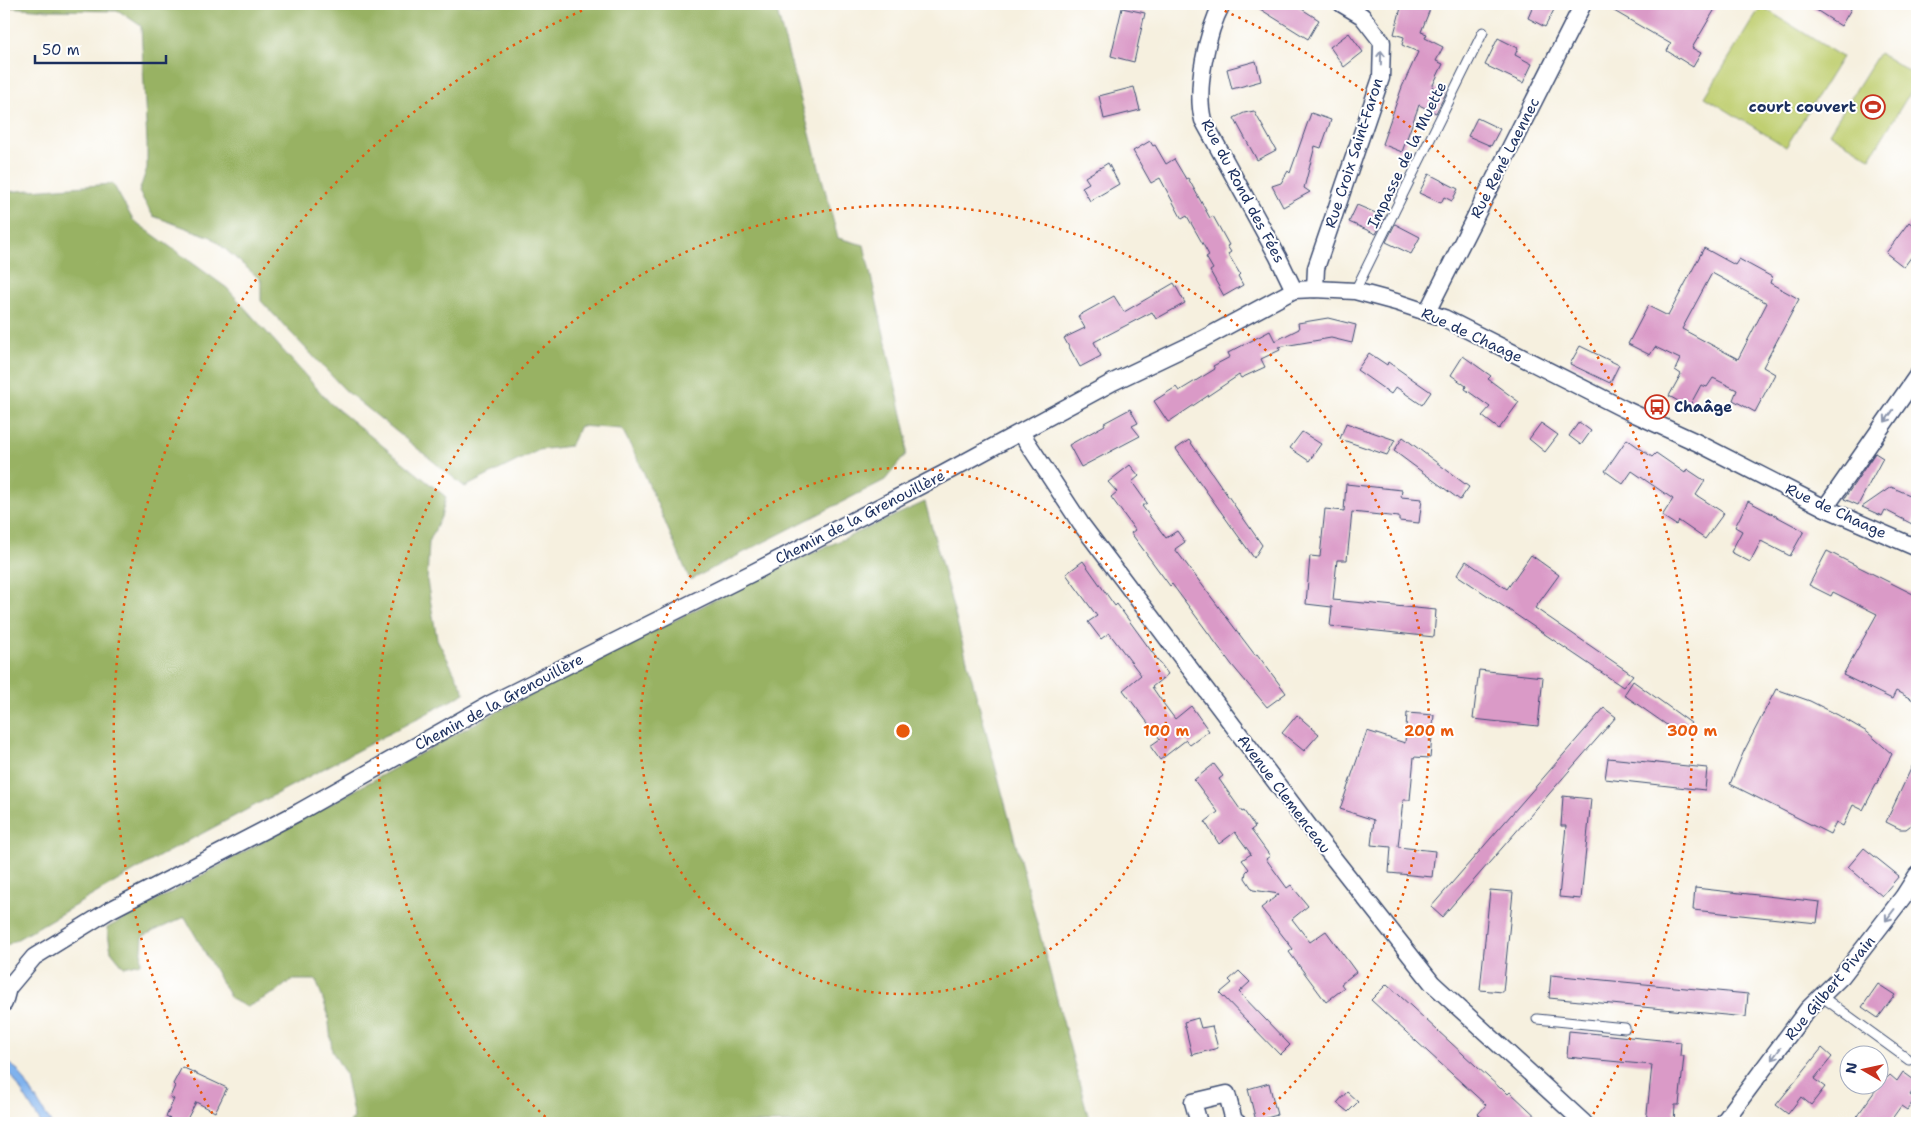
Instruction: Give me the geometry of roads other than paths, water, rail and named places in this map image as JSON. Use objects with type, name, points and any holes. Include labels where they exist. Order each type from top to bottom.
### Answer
[{"type":"street","name":"Rue du Rond des Fées","points":[[1222,4],[1211,34],[1203,67],[1200,106],[1203,120],[1294,290]]},
{"type":"street","name":"Rue Croix Saint-Faron","points":[[1315,289],[1316,268],[1381,78],[1382,42],[1362,16],[1342,4]]},
{"type":"street","name":"Rue René Laennec","points":[[1427,312],[1583,4]]},
{"type":"street","name":"Rue de Chaage","points":[[1021,433],[1113,382],[1203,339],[1294,290],[1356,291],[1444,318],[1624,409],[1696,442],[1824,508],[1917,548]]},
{"type":"street","points":[[1824,508],[1917,376]]},
{"type":"street","name":"Chemin de la Grenouillère","points":[[4,1003],[8,988],[34,956],[110,910],[298,812],[490,704],[754,572],[1021,433]]},
{"type":"street","name":"Avenue Clemenceau","points":[[1021,433],[1087,532],[1320,841],[1432,982],[1584,1123]]},
{"type":"street","name":"Rue Gilbert Pivain","points":[[1723,1123],[1808,1009],[1842,976],[1903,897],[1917,875]]},
{"type":"street","points":[[1199,1123],[1193,1102],[1227,1094],[1232,1122]]},
{"type":"lane","name":"Impasse de la Muette","points":[[1356,291],[1483,32]]},
{"type":"lane","points":[[1821,996],[1909,1060]]},
{"type":"lane","points":[[1537,1019],[1625,1028]]},
{"type":"water","points":[[4,1060],[18,1070],[51,1123],[41,1123],[12,1076],[4,1069]]},
{"type":"place","name":"court couvert","points":[[1873,107]]},
{"type":"place","name":"Chaâge","points":[[1657,407]]}]
